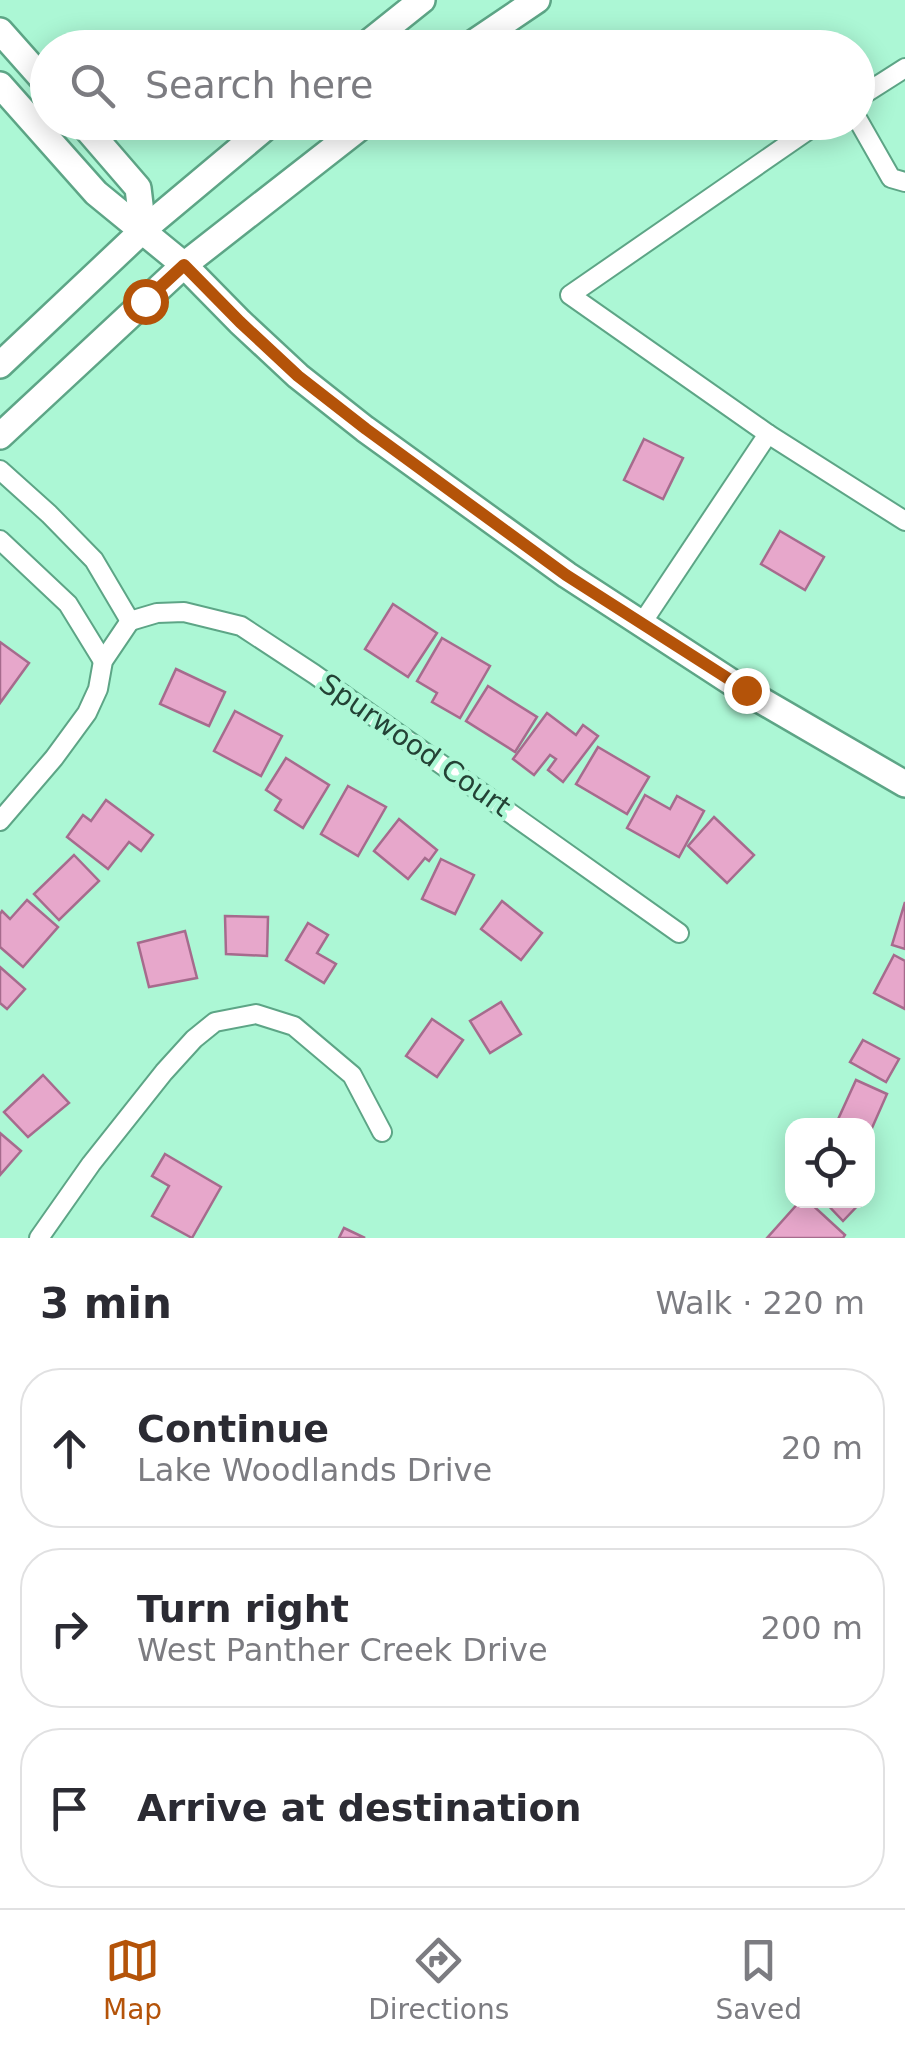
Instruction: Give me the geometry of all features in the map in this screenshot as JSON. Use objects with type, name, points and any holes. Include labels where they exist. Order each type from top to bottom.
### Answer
[{"type":"street","points":[[384,30],[422,0]]},
{"type":"street","points":[[493,30],[537,0]]},
{"type":"street","points":[[0,31],[30,65]]},
{"type":"street","points":[[875,89],[903,73]]},
{"type":"street","points":[[0,85],[30,119]]},
{"type":"street","points":[[49,140],[96,193],[184,265],[298,376],[352,418],[566,575],[746,690],[905,784]]},
{"type":"street","points":[[97,140],[138,188],[143,230]]},
{"type":"street","points":[[0,365],[143,230],[250,140]]},
{"type":"street","points":[[0,436],[184,265],[344,140]]},
{"type":"street","points":[[794,140],[570,295],[768,434],[905,521]]},
{"type":"street","points":[[869,140],[891,178],[905,182]]},
{"type":"street","points":[[642,622],[768,434]]},
{"type":"street","points":[[0,470],[94,560],[130,621],[103,661],[98,689],[87,713],[0,821]]},
{"type":"street","points":[[0,540],[68,604],[103,661]]},
{"type":"street","name":"Spurwood Court","points":[[130,621],[157,613],[184,612],[241,626],[679,933]]},
{"type":"street","points":[[39,1238],[164,1072],[215,1022],[256,1014],[294,1026],[352,1075],[382,1132]]},
{"type":"building","points":[[644,439],[683,458],[663,499],[624,480]]},
{"type":"building","points":[[780,531],[824,557],[805,590],[761,564]]},
{"type":"building","points":[[393,604],[437,633],[408,677],[365,649]]},
{"type":"building","points":[[442,638],[490,666],[460,718],[432,702],[437,693],[417,681]]},
{"type":"building","points":[[0,642],[29,663],[0,703]]},
{"type":"building","points":[[176,669],[225,692],[209,726],[160,704]]},
{"type":"building","points":[[488,686],[537,717],[515,752],[466,721]]},
{"type":"building","points":[[235,711],[282,736],[261,776],[214,751]]},
{"type":"building","points":[[547,713],[576,735],[583,725],[598,736],[563,782],[548,770],[556,759],[550,755],[534,775],[513,759]]},
{"type":"building","points":[[598,747],[649,777],[627,814],[576,784]]},
{"type":"building","points":[[286,758],[329,785],[303,828],[275,810],[281,800],[266,790]]},
{"type":"building","points":[[348,786],[386,807],[358,856],[321,834]]},
{"type":"building","points":[[645,795],[670,809],[677,796],[704,811],[679,857],[627,828]]},
{"type":"building","points":[[106,800],[153,835],[141,851],[129,842],[108,869],[67,837],[83,815],[91,821]]},
{"type":"building","points":[[714,817],[754,855],[727,883],[688,846]]},
{"type":"building","points":[[399,819],[437,850],[408,879],[374,851]]},
{"type":"building","points":[[74,855],[99,881],[59,920],[34,894]]},
{"type":"building","points":[[441,859],[474,875],[455,914],[422,899]]},
{"type":"building","points":[[27,900],[58,927],[23,967],[0,947],[0,914],[2,911],[10,919]]},
{"type":"building","points":[[502,901],[542,933],[521,960],[481,929]]},
{"type":"building","points":[[905,902],[905,949],[892,945]]},
{"type":"building","points":[[225,916],[268,917],[267,956],[226,954]]},
{"type":"building","points":[[308,923],[328,935],[317,953],[336,964],[324,983],[286,960]]},
{"type":"building","points":[[185,931],[197,978],[149,987],[138,943]]},
{"type":"building","points":[[894,955],[905,961],[905,1009],[874,993]]},
{"type":"building","points":[[0,967],[25,989],[7,1009],[0,1003]]},
{"type":"building","points":[[501,1002],[521,1034],[490,1053],[470,1021]]},
{"type":"building","points":[[432,1019],[463,1040],[437,1077],[406,1056]]},
{"type":"building","points":[[863,1040],[899,1059],[886,1082],[850,1062]]},
{"type":"building","points":[[43,1075],[69,1103],[28,1137],[4,1112]]},
{"type":"building","points":[[856,1080],[887,1094],[875,1121],[875,1118],[839,1118]]},
{"type":"building","points":[[0,1133],[21,1151],[0,1175]]},
{"type":"building","points":[[165,1154],[221,1187],[192,1238],[152,1216],[169,1186],[152,1176]]},
{"type":"building","points":[[794,1208],[816,1208],[845,1235],[843,1238],[767,1238]]},
{"type":"building","points":[[831,1208],[855,1208],[843,1221]]},
{"type":"building","points":[[344,1228],[365,1238],[339,1238]]},
{"type":"route","points":[[145,301],[184,265],[298,376],[366,429],[566,575],[746,690]]}]
